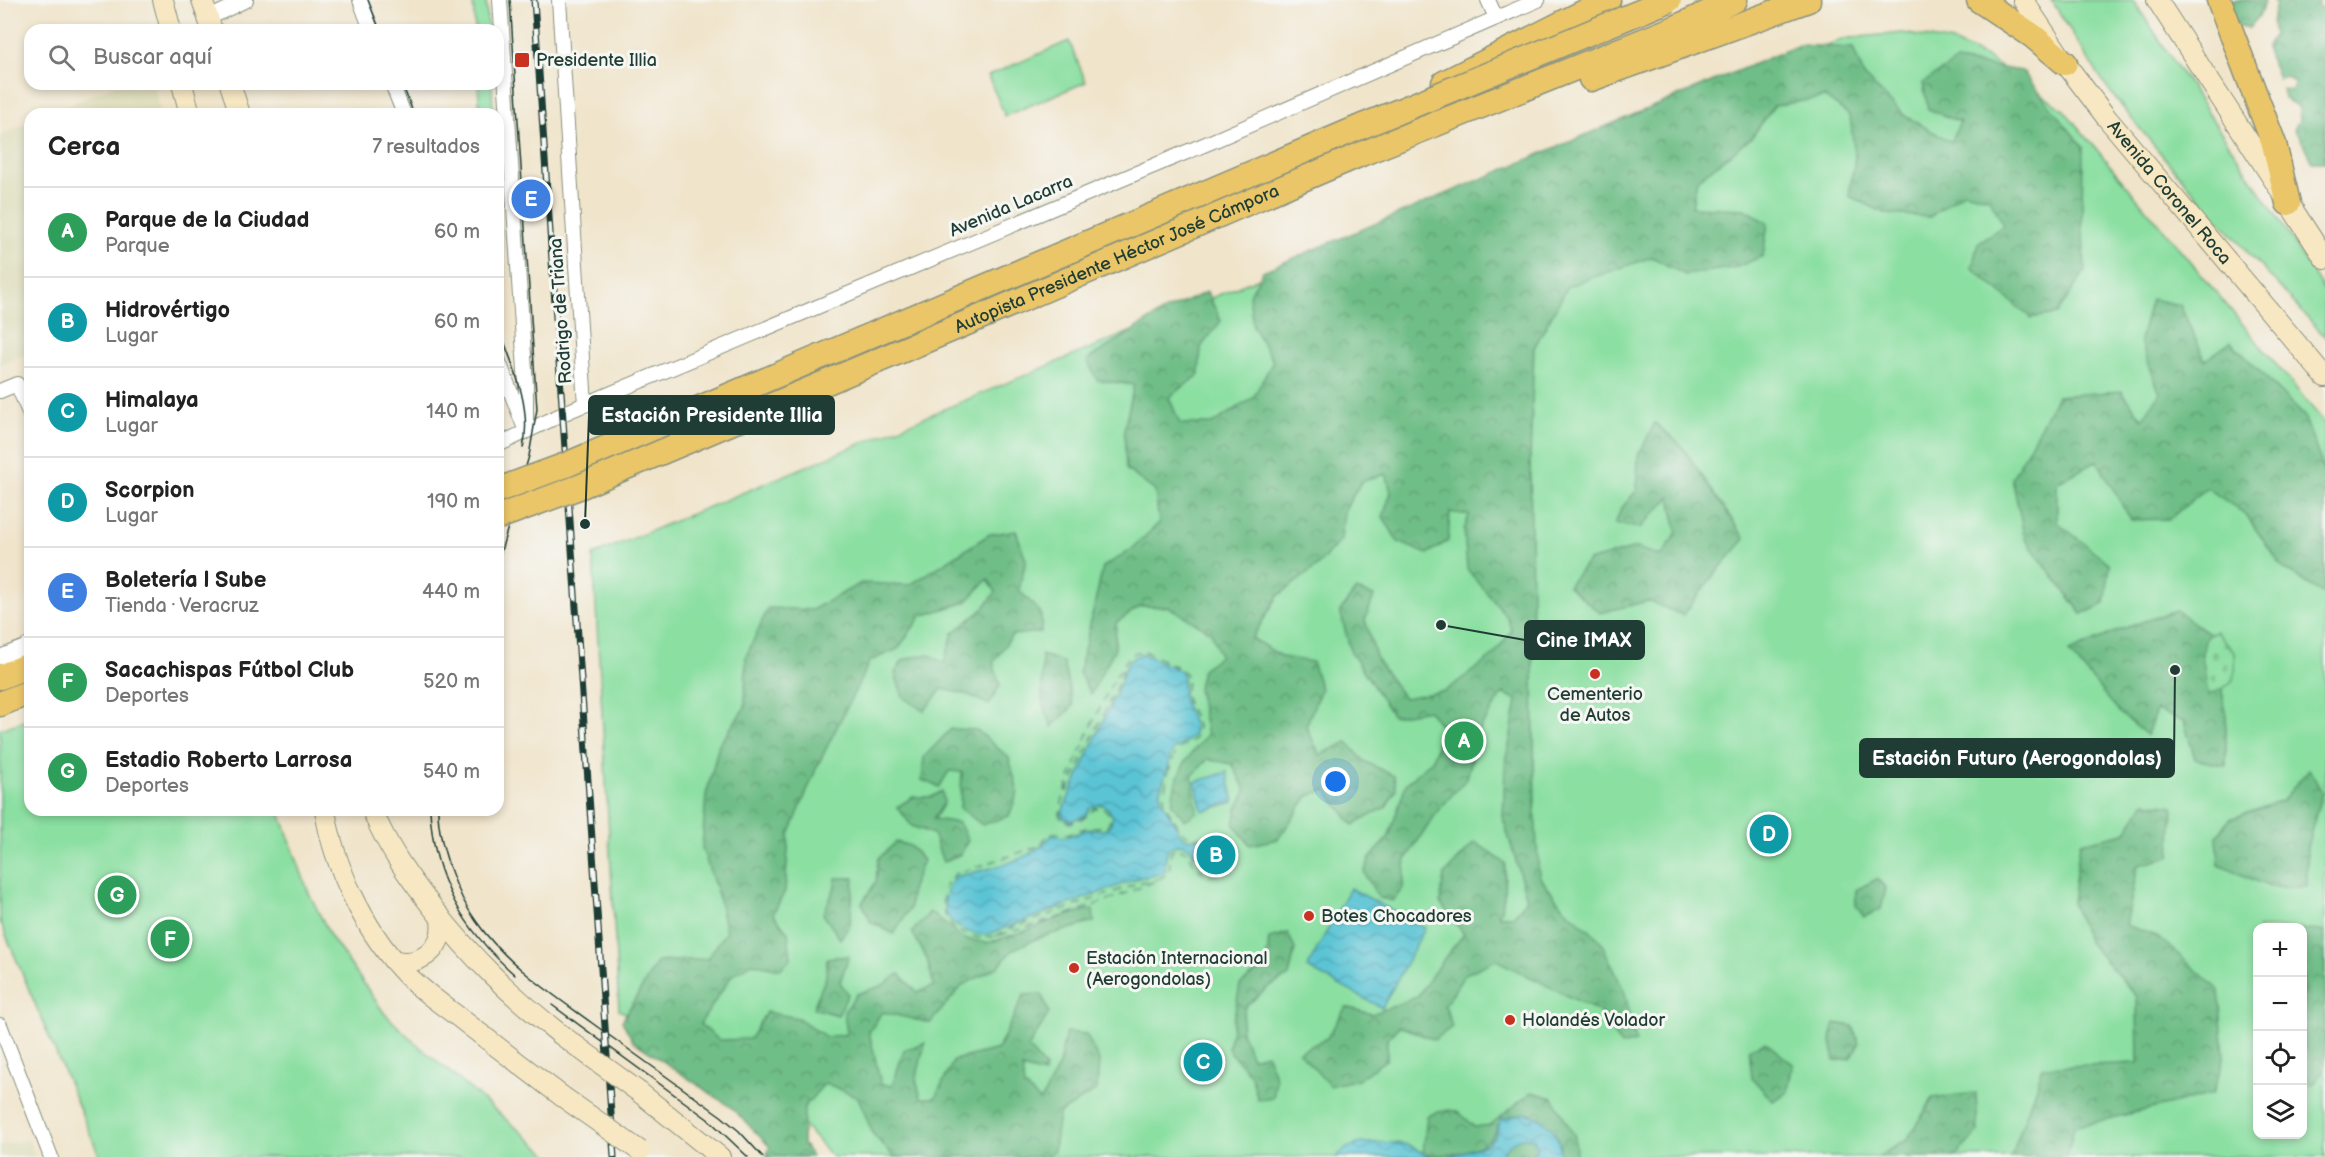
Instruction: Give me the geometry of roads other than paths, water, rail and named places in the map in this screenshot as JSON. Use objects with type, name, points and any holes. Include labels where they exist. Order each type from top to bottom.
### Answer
[{"type":"highway","points":[[1358,128],[1608,0]]},
{"type":"highway","name":"Autopista Presidente Héctor José Cámpora","points":[[504,488],[566,465],[1358,128],[1669,0]]},
{"type":"highway","name":"Autopista Presidente Héctor José Cámpora","points":[[504,515],[600,478],[1360,154],[1675,28],[1735,0]]},
{"type":"highway","points":[[1979,0],[2033,36],[2066,63]]},
{"type":"highway","points":[[2219,0],[2274,144],[2288,203]]},
{"type":"highway","points":[[1360,154],[1455,129],[1797,4]]},
{"type":"highway","points":[[0,677],[24,667]]},
{"type":"highway","points":[[0,704],[24,694]]},
{"type":"main road","points":[[163,0],[169,24]]},
{"type":"main road","name":"Avenida Coronel Roca","points":[[2024,0],[2106,117],[2325,377]]},
{"type":"main road","points":[[2157,0],[2325,259]]},
{"type":"main road","points":[[184,90],[189,108]]},
{"type":"main road","points":[[232,90],[238,108]]},
{"type":"main road","points":[[2300,345],[2325,366]]},
{"type":"main road","points":[[326,816],[329,833],[351,891],[393,960],[426,992],[563,1097],[644,1154]]},
{"type":"main road","points":[[374,816],[384,839],[402,869],[489,974],[560,1034],[639,1092],[720,1157]]},
{"type":"main road","points":[[393,960],[414,962],[432,951],[440,937],[442,927],[440,916]]},
{"type":"street","points":[[208,16],[246,0]]},
{"type":"street","points":[[360,0],[370,24]]},
{"type":"street","points":[[500,0],[502,24]]},
{"type":"street","name":"Rodrigo de Triana","points":[[560,0],[585,405]]},
{"type":"street","points":[[1488,0],[1496,18]]},
{"type":"street","name":"Avenida Lacarra","points":[[504,442],[585,405],[1202,146],[1538,0]]},
{"type":"street","points":[[504,59],[526,386],[526,431]]},
{"type":"street","points":[[394,90],[402,108]]},
{"type":"street","points":[[504,374],[526,431]]},
{"type":"street","points":[[0,391],[17,384],[24,401]]},
{"type":"street","points":[[0,657],[24,647]]},
{"type":"street","points":[[0,1024],[51,1157]]},
{"type":"water","points":[[1143,654],[1179,670],[1183,676],[1183,698],[1194,727],[1194,734],[1188,741],[1174,749],[1160,790],[1161,799],[1181,835],[1187,839],[1204,837],[1197,846],[1194,856],[1190,848],[1181,844],[1171,847],[1166,854],[1165,871],[1160,874],[1139,878],[986,935],[969,932],[955,925],[946,912],[945,904],[946,895],[954,877],[1007,864],[1043,845],[1052,835],[1066,837],[1090,829],[1104,830],[1110,826],[1113,818],[1109,809],[1100,804],[1090,808],[1086,815],[1071,821],[1063,818],[1062,812],[1130,660]]},
{"type":"water","points":[[1227,772],[1234,802],[1202,811],[1195,782]]},
{"type":"water","name":"Botes Chocadores","points":[[1350,888],[1425,928],[1382,1008],[1307,968]]},
{"type":"water","points":[[1525,1113],[1533,1115],[1552,1128],[1558,1141],[1560,1157],[1532,1157],[1537,1147],[1534,1139],[1522,1138],[1513,1142],[1498,1157],[1448,1157],[1487,1144],[1495,1136],[1501,1119]]},
{"type":"water","points":[[1388,1142],[1409,1145],[1432,1157],[1336,1157],[1347,1148],[1361,1143]]},
{"type":"tram line","points":[[368,0],[378,24]]},
{"type":"tram line","points":[[504,541],[529,456],[537,409],[510,0]]},
{"type":"tram line","points":[[404,90],[412,108]]},
{"type":"tram line","points":[[504,342],[515,370],[523,402],[525,417],[523,448]]},
{"type":"tram line","points":[[430,816],[437,859],[455,902],[481,940],[515,975]]},
{"type":"tram line","points":[[438,816],[445,853],[462,897],[476,921],[501,950],[545,989],[721,1116],[739,1131],[763,1157]]},
{"type":"tram line","points":[[552,1005],[709,1120],[748,1157]]},
{"type":"railway","points":[[534,0],[614,1157]]},
{"type":"place","name":"Presidente Illia","points":[[522,60]]},
{"type":"place","name":"Boletería | Sube","points":[[531,199]]},
{"type":"place","name":"Estación Presidente Illia","points":[[585,524]]},
{"type":"place","name":"Cine IMAX","points":[[1441,625]]},
{"type":"place","name":"Estación Futuro (Aerogondolas)","points":[[2175,670]]},
{"type":"place","name":"Cementerio de Autos","points":[[1595,674]]},
{"type":"place","name":"Parque de la Ciudad","points":[[1464,741]]},
{"type":"place","name":"Scorpion","points":[[1769,834]]},
{"type":"place","name":"Hidrovértigo","points":[[1216,855]]},
{"type":"place","name":"Estadio Roberto Larrosa","points":[[117,895]]},
{"type":"place","name":"Botes Chocadores","points":[[1309,916]]},
{"type":"place","name":"Sacachispas Fútbol Club","points":[[170,939]]},
{"type":"place","name":"Estación Internacional (Aerogondolas)","points":[[1074,968]]},
{"type":"place","name":"Holandés Volador","points":[[1510,1020]]},
{"type":"place","name":"Himalaya","points":[[1203,1062]]}]
